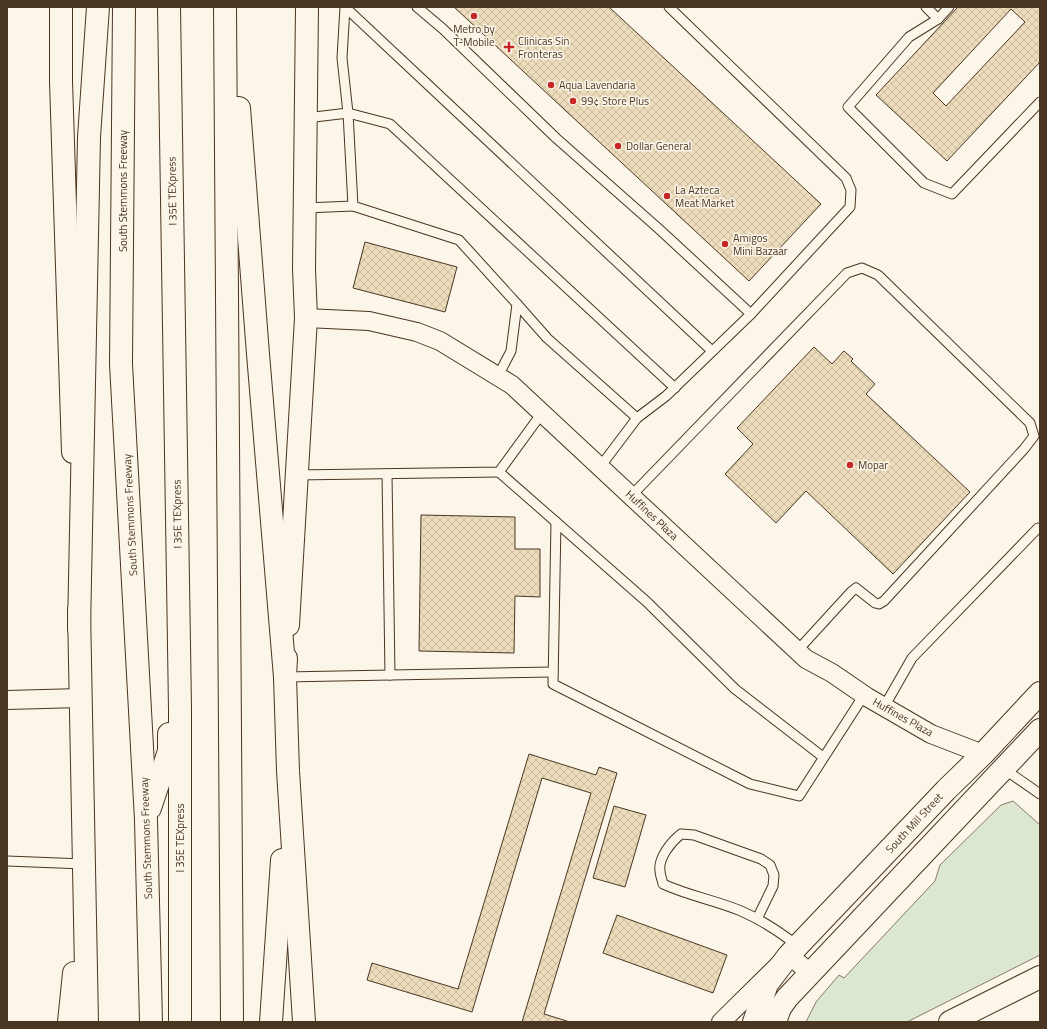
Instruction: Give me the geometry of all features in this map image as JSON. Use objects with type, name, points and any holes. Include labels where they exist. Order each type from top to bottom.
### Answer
[{"type":"main road","points":[[60,7],[61,88],[81,698],[87,1022]]},
{"type":"main road","points":[[79,629],[89,137],[98,7]]},
{"type":"main road","name":"South Stemmons Freeway","points":[[124,7],[121,364],[146,820],[150,1022]]},
{"type":"main road","name":"I 35E TEXpress","points":[[169,7],[180,709],[180,1022]]},
{"type":"main road","points":[[225,7],[232,1022]]},
{"type":"main road","points":[[232,7],[284,677],[288,771],[304,1022]]},
{"type":"main road","points":[[284,677],[306,318],[304,269],[307,7]]},
{"type":"main road","points":[[146,820],[169,751],[173,543],[174,303]]},
{"type":"main road","name":"South Mill Street","points":[[754,1022],[767,984],[794,951],[1040,693]]},
{"type":"main road","points":[[775,1022],[780,1008],[786,998],[1040,730]]},
{"type":"main road","points":[[983,754],[1004,769]]},
{"type":"main road","points":[[271,1022],[288,771]]},
{"type":"main road","points":[[69,1022],[84,864]]},
{"type":"main road","points":[[950,1022],[1040,977]]},
{"type":"street","name":"Huffines Plaza","points":[[306,318],[369,321],[416,332],[440,341],[512,385],[806,659],[832,673],[864,695],[931,734],[983,754]]},
{"type":"street","points":[[7,700],[81,698]]},
{"type":"street","points":[[794,951],[810,973]]},
{"type":"street","name":"South Mill Street","points":[[721,1022],[794,951]]},
{"type":"lane","points":[[345,7],[712,351]]},
{"type":"lane","points":[[345,7],[342,58],[348,113],[353,206]]},
{"type":"lane","points":[[417,7],[443,29],[556,138],[659,229],[751,314]]},
{"type":"lane","points":[[600,467],[637,418],[675,388],[751,314],[850,207],[851,190],[846,178],[669,7]]},
{"type":"lane","points":[[926,7],[938,19]]},
{"type":"lane","points":[[949,7],[938,19],[909,37],[848,107],[924,183],[952,194],[1040,102]]},
{"type":"lane","points":[[306,118],[348,113],[390,124],[675,388]]},
{"type":"lane","points":[[305,208],[353,206],[459,240],[547,338],[637,418]]},
{"type":"lane","points":[[631,496],[847,273],[862,268],[878,275],[1030,423],[1034,436],[1024,449],[884,601],[879,604],[875,603],[856,588],[797,651]]},
{"type":"lane","points":[[498,376],[511,351],[517,304]]},
{"type":"lane","points":[[499,472],[542,413]]},
{"type":"lane","points":[[296,475],[499,472],[647,602],[735,689],[823,757]]},
{"type":"lane","points":[[387,474],[390,675]]},
{"type":"lane","points":[[556,522],[553,684],[750,784],[798,796],[864,695]]},
{"type":"lane","points":[[884,707],[912,658],[1038,528],[1040,529]]},
{"type":"lane","points":[[284,677],[553,672]]},
{"type":"lane","points":[[1004,769],[1040,794]]},
{"type":"lane","points":[[757,919],[773,886],[774,875],[770,865],[761,859],[694,835],[681,834],[673,840],[664,854],[659,870],[663,884],[679,892],[741,911],[757,919],[773,927],[794,951]]},
{"type":"lane","points":[[7,861],[84,864]]},
{"type":"green space","points":[[1013,801],[1040,825],[1040,955],[907,1022],[806,1022],[816,1002],[839,975],[844,978],[935,881],[940,865],[1001,805]]},
{"type":"building","points":[[454,7],[609,7],[821,204],[749,281]]},
{"type":"building","points":[[958,7],[1040,7],[1040,62],[947,161],[876,95]],"holes":[[[1011,9],[1025,22],[946,106],[933,93]]]},
{"type":"building","points":[[365,242],[457,267],[445,312],[353,288]]},
{"type":"building","points":[[814,347],[832,364],[844,351],[853,359],[851,361],[875,384],[866,394],[970,492],[893,574],[806,491],[776,523],[725,474],[753,444],[737,428]]},
{"type":"building","points":[[421,515],[515,517],[515,549],[540,549],[540,597],[515,596],[514,653],[419,651]]},
{"type":"building","points":[[529,754],[596,775],[599,767],[617,773],[544,1014],[570,1022],[522,1022],[591,793],[542,778],[472,1012],[367,980],[372,963],[458,989]]},
{"type":"building","points":[[614,806],[646,815],[625,887],[593,878]]},
{"type":"building","points":[[617,915],[727,955],[713,993],[603,953]]},
{"type":"place","name":"Metro by T-Mobile","points":[[474,16]]},
{"type":"place","name":"Clinicas Sin Fronteras","points":[[509,47]]},
{"type":"place","name":"Aqua Lavendaria","points":[[551,85]]},
{"type":"place","name":"99¢ Store Plus","points":[[573,101]]},
{"type":"place","name":"Dollar General","points":[[618,146]]},
{"type":"place","name":"La Azteca Meat Market","points":[[667,196]]},
{"type":"place","name":"Amigos Mini Bazaar","points":[[725,244]]},
{"type":"place","name":"Mopar","points":[[850,465]]}]
